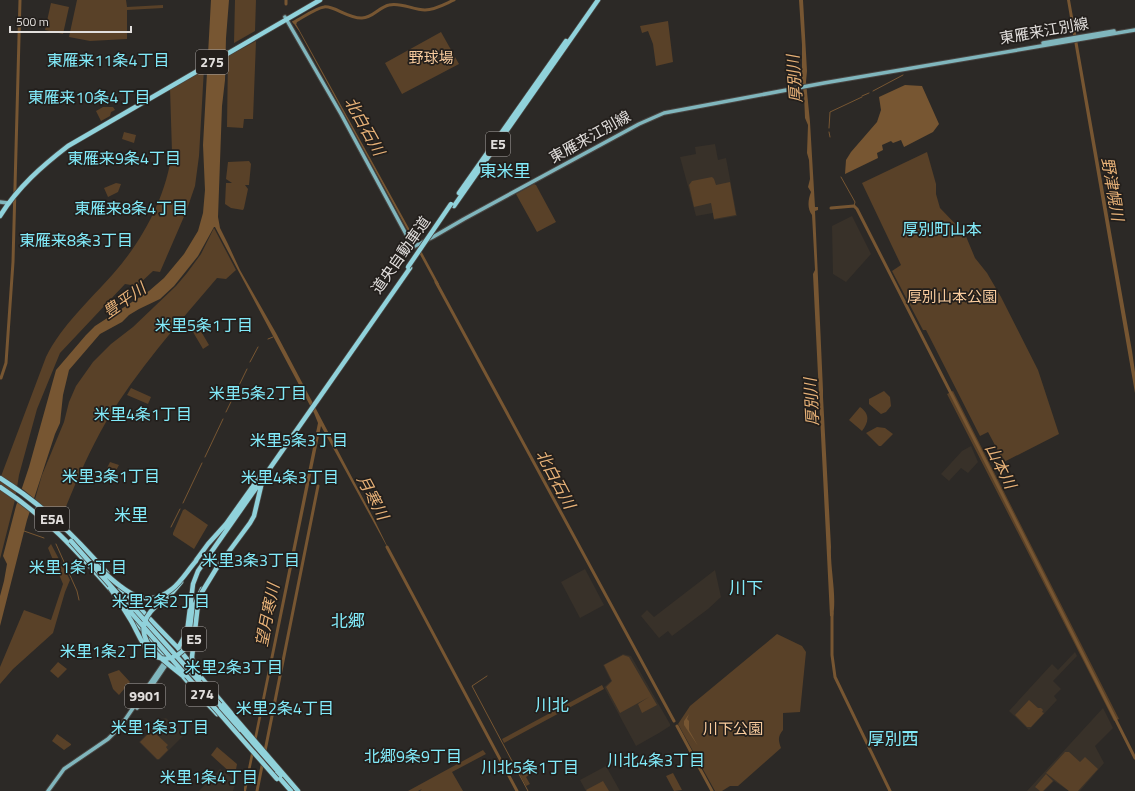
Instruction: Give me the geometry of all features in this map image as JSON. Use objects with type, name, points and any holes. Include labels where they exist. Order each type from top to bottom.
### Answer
[{"type":"highway","name":"275","points":[[286,19],[315,0]]},
{"type":"highway","name":"275","points":[[0,214],[5,203],[43,162],[67,144],[320,0]]},
{"type":"highway","name":"道央自動車道","points":[[541,80],[595,0]]},
{"type":"highway","name":"道央自動車道","points":[[263,475],[598,0]]},
{"type":"highway","name":"E5","points":[[263,475],[227,525],[199,556],[180,584],[148,614],[144,622],[143,631],[148,643],[157,655],[219,707],[295,791]]},
{"type":"highway","name":"E5","points":[[263,475],[254,516],[216,570],[198,600],[192,662],[197,675],[219,707],[291,791]]},
{"type":"highway","name":"274","points":[[0,478],[43,508],[88,551],[298,791]]},
{"type":"highway","name":"E5A","points":[[0,482],[37,510],[71,541],[170,657],[219,707]]},
{"type":"highway","name":"E5A","points":[[0,482],[23,496],[49,516],[77,544],[96,565],[170,657]]},
{"type":"highway","name":"274","points":[[0,487],[48,522],[82,557],[287,791]]},
{"type":"highway","points":[[177,647],[186,626],[194,575],[227,525]]},
{"type":"highway","points":[[71,541],[118,599],[144,644],[151,653],[159,658],[165,659],[174,657],[181,654],[186,648],[191,637],[196,600],[201,590],[216,570]]},
{"type":"highway","points":[[96,565],[118,586],[128,593],[140,597],[153,598],[164,595],[173,589],[196,561]]},
{"type":"highway","points":[[119,600],[170,657],[203,699],[224,720]]},
{"type":"highway","points":[[135,604],[177,647],[231,713]]},
{"type":"main road","name":"東雁来江別線","points":[[286,19],[341,114],[413,247],[433,238],[471,215],[652,117],[685,108],[815,84],[1135,29]]},
{"type":"main road","name":"9901","points":[[50,791],[66,771],[106,743],[120,730],[177,647]]},
{"type":"shaded area","points":[[211,0],[229,0],[225,80],[222,106],[218,217],[220,228],[240,270],[276,333],[391,554],[321,426],[246,791],[244,791],[244,788],[318,423],[215,227],[198,256],[174,286],[160,299],[139,309],[129,315],[122,322],[100,334],[69,370],[63,395],[60,423],[27,520],[0,626],[0,596],[7,564],[3,556],[56,370],[95,326],[149,291],[164,278],[184,254],[198,231],[203,213],[205,190],[203,145]]},
{"type":"shaded area","points":[[799,0],[803,0],[807,71],[806,82],[815,207],[818,207],[818,210],[815,211],[823,397],[834,591],[833,617],[830,616],[813,274],[815,270],[812,215],[808,204],[811,192],[808,187],[810,179],[807,153],[808,125],[805,118],[802,83],[802,45]]},
{"type":"shaded area","points":[[1067,0],[1070,0],[1132,351],[1135,372],[1135,393]]},
{"type":"shaded area","points":[[292,21],[296,21],[296,24],[416,241],[414,242],[299,31]]},
{"type":"shaded area","points":[[905,85],[922,86],[939,124],[933,132],[904,147],[901,140],[893,143],[891,141],[882,145],[883,150],[877,153],[878,158],[845,174],[846,160],[877,122],[881,110],[879,97]]},
{"type":"shaded area","points":[[715,144],[718,160],[726,158],[737,216],[714,220],[713,213],[696,216],[680,157],[696,154],[695,147]]},
{"type":"shaded area","points":[[852,216],[871,254],[846,282],[833,274],[832,226]]},
{"type":"shaded area","points":[[419,247],[439,284],[437,286],[417,249]]},
{"type":"shaded area","points":[[971,446],[978,462],[968,473],[961,468],[949,481],[941,474],[962,451]]},
{"type":"shaded area","points":[[585,569],[604,605],[580,618],[561,582]]},
{"type":"shaded area","points":[[715,570],[721,597],[708,609],[672,636],[668,631],[659,638],[641,616],[647,610],[654,617]]},
{"type":"shaded area","points":[[1075,652],[1077,656],[1053,681],[1061,689],[1054,696],[1057,700],[1029,730],[1009,711],[1052,664],[1058,670]]},
{"type":"shaded area","points":[[623,654],[631,656],[670,724],[670,726],[636,746],[604,687],[611,681],[603,665]]},
{"type":"shaded area","points":[[1103,708],[1113,728],[1095,746],[1104,763],[1080,791],[1069,791],[1054,781],[1044,791],[1027,791]]},
{"type":"shaded area","points":[[689,714],[687,719],[689,721],[689,730],[698,746],[684,725],[684,721]]},
{"type":"shaded area","points":[[166,718],[184,735],[159,760],[157,760],[139,742],[162,719]]},
{"type":"shaded area","points":[[606,766],[620,791],[586,791],[580,780]]},
{"type":"shaded area","points":[[220,769],[236,781],[233,791],[199,791]]},
{"type":"green space","points":[[77,0],[126,0],[127,7],[163,5],[163,8],[127,10],[127,39],[90,41],[69,37]]},
{"type":"green space","points":[[235,0],[256,0],[255,31],[234,43]]},
{"type":"green space","points":[[51,3],[69,7],[63,34],[45,30]]},
{"type":"green space","points":[[668,21],[673,62],[656,66],[653,44],[648,31],[642,33],[640,26]]},
{"type":"green space","name":"野球場","points":[[441,32],[459,64],[402,94],[385,63]]},
{"type":"green space","points":[[256,41],[253,119],[244,119],[243,128],[227,127],[228,56]]},
{"type":"green space","points":[[204,68],[199,156],[195,186],[186,212],[160,272],[153,271],[137,286],[125,284],[60,353],[37,409],[19,475],[15,500],[0,559],[0,479],[46,357],[52,345],[68,324],[124,261],[152,217],[159,201],[169,169],[172,152],[170,88]]},
{"type":"green space","points":[[103,107],[113,107],[115,110],[111,112],[110,116],[101,121],[96,111]]},
{"type":"green space","points":[[124,132],[136,135],[134,143],[122,139]]},
{"type":"green space","name":"厚別山本公園","points":[[927,152],[936,184],[936,194],[940,208],[965,234],[975,258],[987,273],[1001,297],[1038,370],[1059,434],[1004,462],[988,432],[980,436],[926,330],[923,330],[892,271],[901,265],[862,183]]},
{"type":"green space","points":[[249,161],[251,164],[249,185],[245,185],[248,189],[244,208],[243,210],[231,208],[225,204],[226,183],[232,183],[226,179],[228,162]]},
{"type":"green space","points":[[712,177],[716,185],[730,182],[736,215],[714,219],[711,203],[694,207],[689,185],[692,181]]},
{"type":"green space","points":[[116,183],[121,184],[118,192],[108,197],[104,188]]},
{"type":"green space","points":[[534,184],[536,185],[556,222],[537,232],[516,194]]},
{"type":"green space","points":[[214,228],[236,270],[226,279],[217,278],[158,348],[131,384],[106,422],[93,446],[60,521],[35,499],[42,475],[64,422],[69,402],[76,386],[93,362],[111,344],[133,327],[176,286],[201,254]]},
{"type":"green space","points":[[199,328],[209,345],[203,349],[193,332]]},
{"type":"green space","points":[[131,388],[151,397],[148,404],[127,395]]},
{"type":"green space","points":[[884,391],[890,397],[891,406],[886,412],[881,414],[869,404],[869,399]]},
{"type":"green space","points":[[953,391],[1119,719],[1114,721],[947,394]]},
{"type":"green space","points":[[860,407],[866,412],[867,415],[867,421],[862,431],[849,420]]},
{"type":"green space","points":[[877,427],[885,428],[893,434],[881,446],[879,446],[866,433]]},
{"type":"green space","points":[[110,462],[119,465],[111,480],[103,476]]},
{"type":"green space","points":[[185,509],[208,525],[194,549],[173,535],[183,510]]},
{"type":"green space","points":[[51,544],[70,580],[53,633],[13,669],[0,684],[0,667],[24,610],[51,620],[63,584],[48,548]]},
{"type":"green space","name":"川下公園","points":[[777,634],[802,646],[806,652],[800,712],[783,713],[783,730],[779,738],[781,748],[738,786],[730,786],[722,791],[715,791],[678,724],[690,706]]},
{"type":"green space","points":[[623,655],[629,657],[657,705],[642,713],[638,704],[649,697],[620,713],[606,687],[612,681],[604,665]]},
{"type":"green space","points":[[58,662],[67,669],[58,678],[50,671]]},
{"type":"green space","points":[[119,670],[130,682],[119,695],[113,689],[108,674]]},
{"type":"green space","points":[[602,685],[604,689],[504,743],[502,739]]},
{"type":"green space","points":[[1029,700],[1038,708],[1041,708],[1043,710],[1042,712],[1044,713],[1031,727],[1027,727],[1015,715]]},
{"type":"green space","points":[[152,730],[168,745],[166,747],[168,750],[159,759],[157,759],[140,742]]},
{"type":"green space","points":[[57,734],[71,745],[64,750],[52,741]]},
{"type":"green space","points":[[217,747],[237,764],[235,775],[233,775],[211,755]]},
{"type":"green space","points":[[483,750],[486,754],[452,772],[463,791],[420,791],[422,789],[418,791],[408,791]]},
{"type":"green space","points":[[1065,752],[1069,752],[1080,762],[1085,757],[1098,769],[1078,791],[1069,791],[1046,773]]},
{"type":"green space","points":[[533,768],[534,772],[526,777],[530,784],[526,786],[520,775]]},
{"type":"green space","points":[[673,773],[682,790],[674,791],[666,776]]},
{"type":"green space","points":[[1046,774],[1053,781],[1043,791],[1040,791],[1035,787]]},
{"type":"green space","points":[[603,781],[609,791],[586,790]]},
{"type":"pier","points":[[20,487],[36,500],[32,512],[16,499]]},
{"type":"waterway","points":[[1,378],[6,363],[13,262],[20,0]]},
{"type":"waterway","points":[[294,22],[313,11],[324,7],[332,8],[357,18],[366,18],[389,5],[394,4],[420,10],[429,10],[454,0]]},
{"type":"waterway","points":[[873,91],[903,75]]},
{"type":"waterway","points":[[862,96],[869,93]]},
{"type":"waterway","points":[[829,128],[830,112],[862,97]]},
{"type":"waterway","points":[[829,132],[830,137]]},
{"type":"waterway","points":[[841,177],[855,202],[854,206]]},
{"type":"waterway","name":"山本川","points":[[831,208],[854,206],[857,209],[1135,758]]},
{"type":"waterway","name":"北白石川","points":[[436,282],[674,721]]},
{"type":"waterway","points":[[268,339],[273,337]]},
{"type":"waterway","points":[[250,362],[258,347]]},
{"type":"waterway","points":[[226,412],[247,369]]},
{"type":"waterway","points":[[205,457],[223,419]]},
{"type":"waterway","points":[[183,503],[202,463]]},
{"type":"waterway","points":[[257,791],[318,486]]},
{"type":"waterway","points":[[171,527],[180,509]]},
{"type":"waterway","points":[[24,531],[44,538]]},
{"type":"waterway","points":[[56,544],[77,591],[79,600]]},
{"type":"waterway","name":"月寒川","points":[[387,547],[517,791]]},
{"type":"waterway","name":"厚別川","points":[[832,613],[832,655],[835,677],[890,791]]},
{"type":"waterway","points":[[487,676],[472,686],[528,791]]},
{"type":"waterway","name":"北白石川","points":[[677,726],[691,752]]},
{"type":"waterway","name":"北白石川","points":[[693,756],[712,791]]},
{"type":"district","name":"東雁来11条4丁目","points":[[108,60]]},
{"type":"district","name":"東雁来10条4丁目","points":[[89,97]]},
{"type":"district","name":"東雁来9条4丁目","points":[[124,158]]},
{"type":"district","name":"東米里","points":[[505,171]]},
{"type":"district","name":"東雁来8条4丁目","points":[[131,208]]},
{"type":"district","name":"厚別町山本","points":[[942,229]]},
{"type":"district","name":"東雁来8条3丁目","points":[[76,240]]},
{"type":"district","name":"米里5条1丁目","points":[[204,325]]},
{"type":"district","name":"米里5条2丁目","points":[[258,393]]},
{"type":"district","name":"米里4条1丁目","points":[[143,414]]},
{"type":"district","name":"米里5条3丁目","points":[[299,440]]},
{"type":"district","name":"米里3条1丁目","points":[[111,476]]},
{"type":"district","name":"米里4条3丁目","points":[[290,477]]},
{"type":"district","name":"米里","points":[[131,515]]},
{"type":"district","name":"米里3条3丁目","points":[[251,560]]},
{"type":"district","name":"米里1条1丁目","points":[[78,567]]},
{"type":"district","name":"川下","points":[[746,588]]},
{"type":"district","name":"米里2条2丁目","points":[[161,601]]},
{"type":"district","name":"北郷","points":[[348,621]]},
{"type":"district","name":"米里1条2丁目","points":[[109,651]]},
{"type":"district","name":"米里2条3丁目","points":[[234,667]]},
{"type":"district","name":"川北","points":[[552,705]]},
{"type":"district","name":"米里2条4丁目","points":[[285,708]]},
{"type":"district","name":"米里1条3丁目","points":[[160,727]]},
{"type":"district","name":"厚別西","points":[[893,739]]},
{"type":"district","name":"北郷9条9丁目","points":[[413,756]]},
{"type":"district","name":"川北4条3丁目","points":[[656,760]]},
{"type":"district","name":"川北5条1丁目","points":[[530,767]]},
{"type":"district","name":"米里1条4丁目","points":[[209,777]]},
{"type":"water label","name":"野津幌川","points":[[1113,189]]},
{"type":"water label","name":"豊平川","points":[[124,300]]},
{"type":"water label","name":"望月寒川","points":[[267,615]]}]
